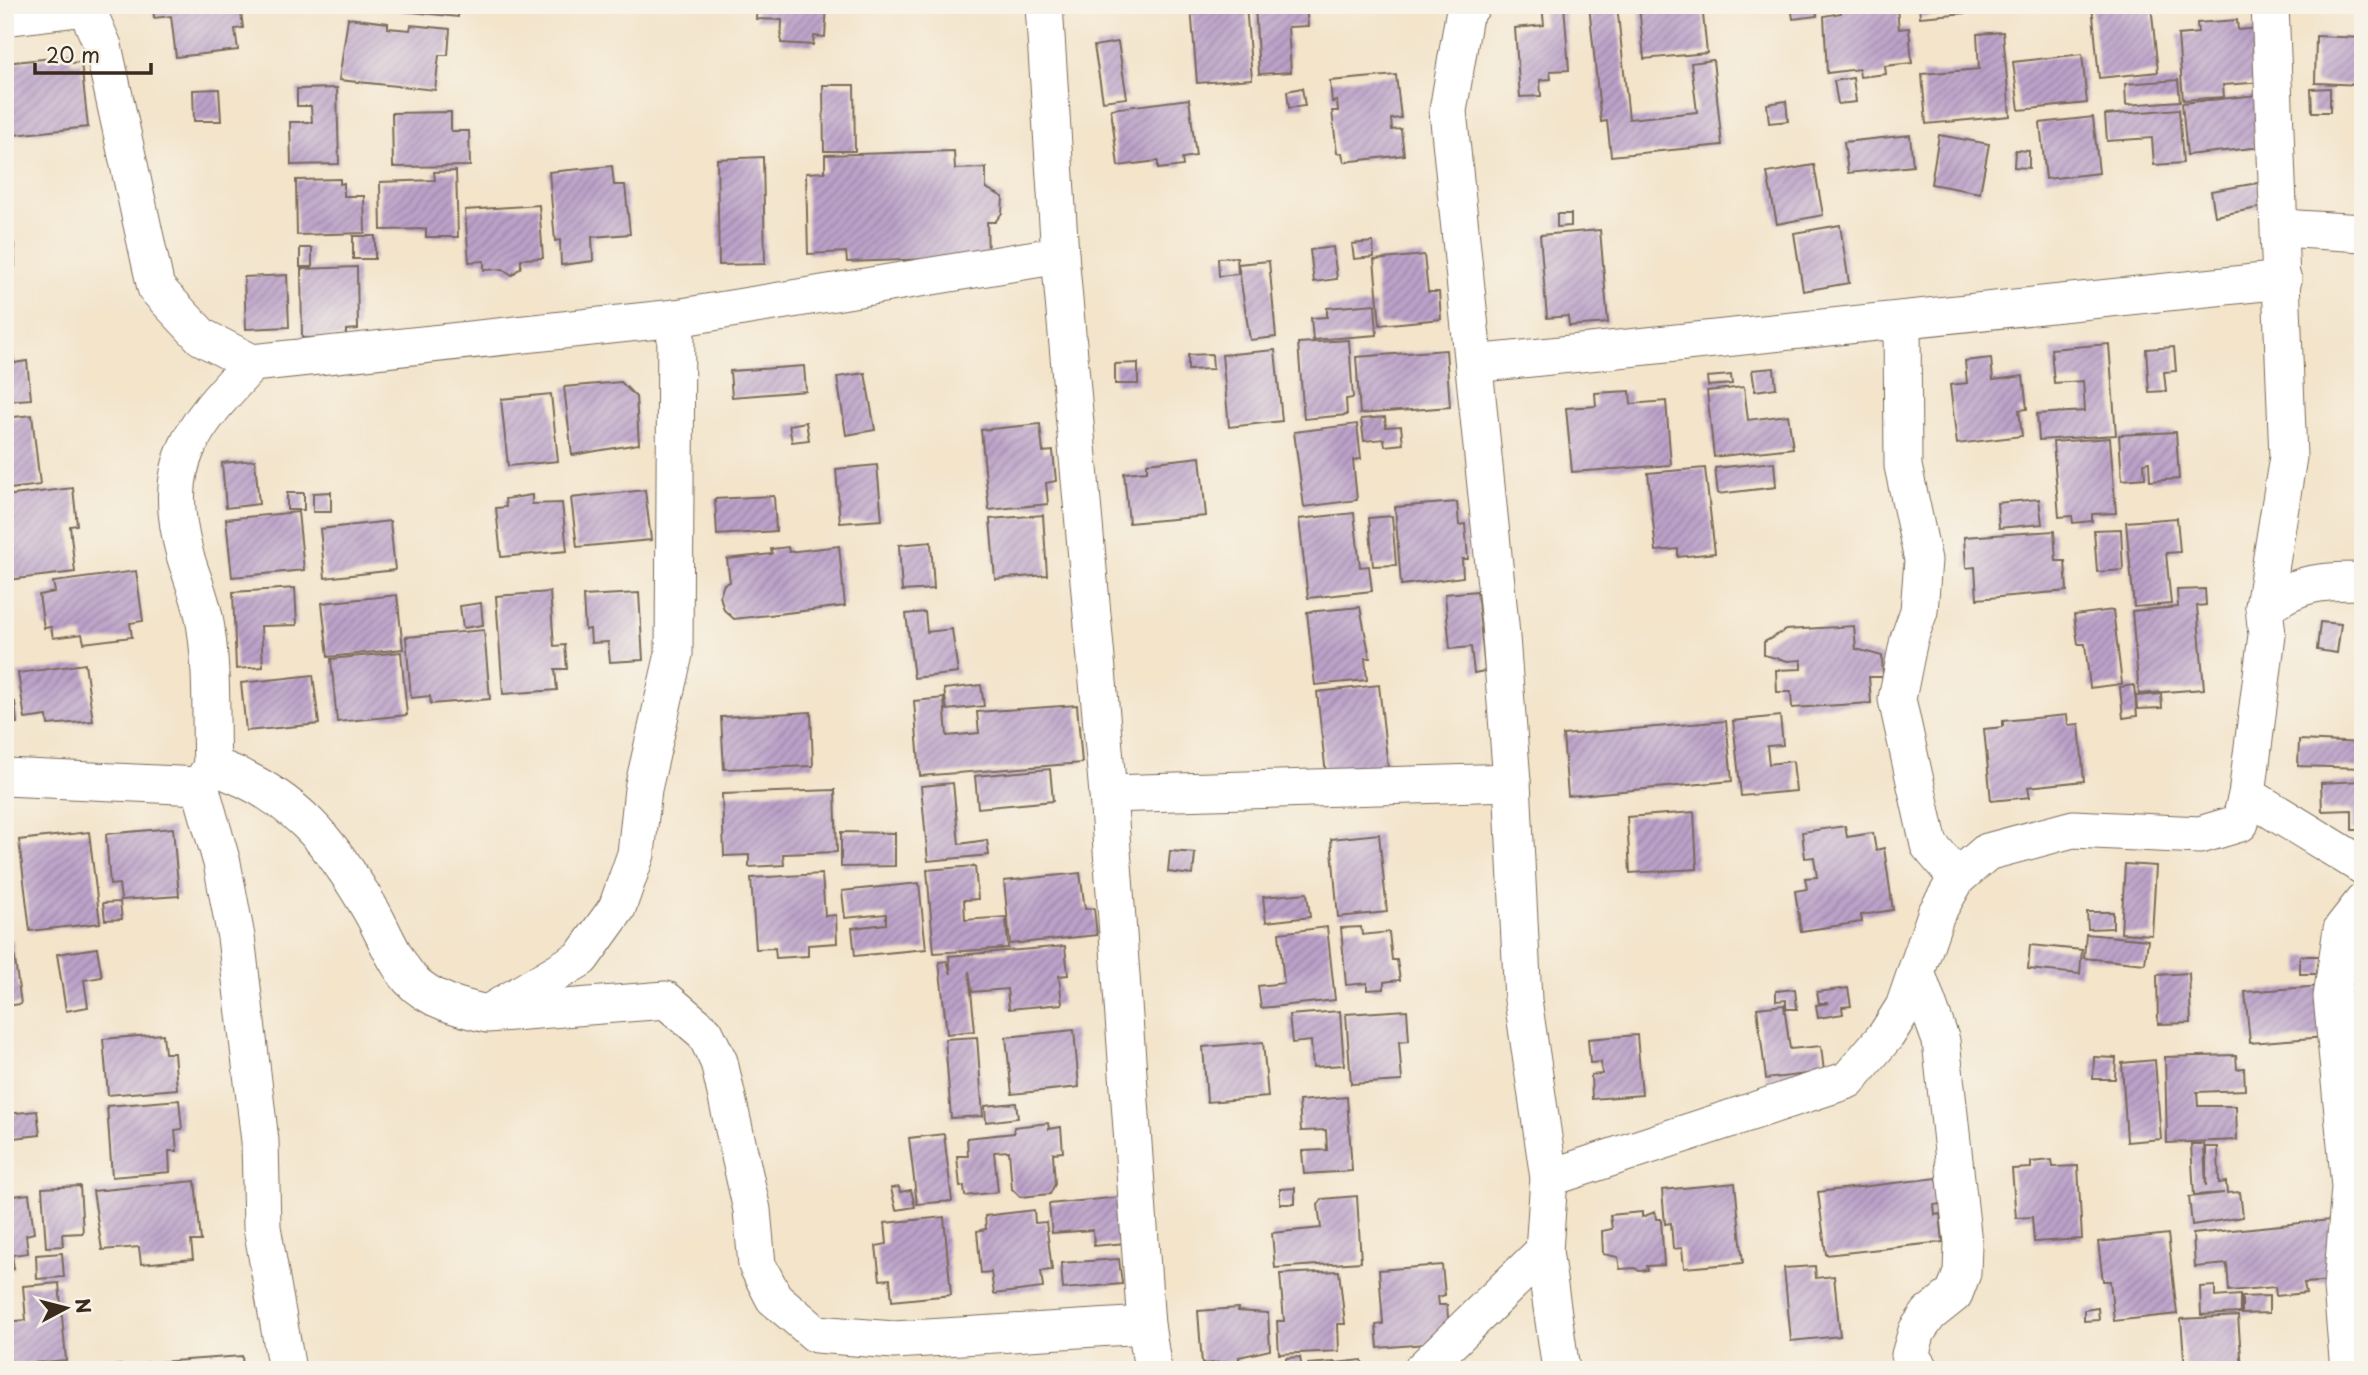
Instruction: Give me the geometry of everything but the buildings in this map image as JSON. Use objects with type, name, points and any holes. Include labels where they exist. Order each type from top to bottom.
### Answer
[{"type":"street","points":[[1044,5],[1060,255],[1108,794],[1146,1325],[1153,1370]]},
{"type":"street","points":[[1472,5],[1464,15],[1448,111],[1512,782],[1523,1000],[1549,1178],[1544,1251],[1561,1370]]},
{"type":"street","points":[[1549,1178],[1847,1080],[1887,1034],[1904,1007],[1936,914],[1957,878],[1987,852],[2073,829],[2200,835],[2240,822],[2248,794],[2267,635],[2264,607],[2288,457],[2281,228],[2272,96],[2270,5]]},
{"type":"street","points":[[5,17],[86,7],[103,46],[156,288],[202,337],[252,363],[676,318],[1060,255]]},
{"type":"street","points":[[2281,228],[2363,233]]},
{"type":"street","points":[[1474,364],[2283,281]]},
{"type":"street","points":[[487,1014],[581,958],[617,908],[636,854],[643,789],[674,654],[676,318]]},
{"type":"street","points":[[1902,320],[1903,466],[1923,560],[1919,611],[1909,639],[1897,699],[1929,845],[1957,878]]},
{"type":"street","points":[[252,363],[201,419],[181,460],[174,494],[184,553],[204,616],[206,776],[236,937],[260,1140],[262,1227],[287,1370]]},
{"type":"street","points":[[2264,607],[2289,589],[2315,581],[2363,581]]},
{"type":"street","points":[[5,777],[249,778],[291,805],[348,870],[410,979],[431,995],[462,1009],[487,1014],[667,1000],[705,1033],[719,1062],[752,1210],[757,1265],[774,1298],[816,1334],[894,1340],[1146,1325]]},
{"type":"street","points":[[1108,794],[1512,782]]},
{"type":"street","points":[[2248,794],[2363,866]]},
{"type":"street","points":[[2349,1370],[2342,1288],[2350,1187],[2332,997],[2343,929],[2363,902]]},
{"type":"street","points":[[1916,972],[1941,1041],[1963,1243],[1962,1273],[1954,1294],[1929,1314],[1917,1331],[1910,1355],[1920,1370]]},
{"type":"street","points":[[1422,1370],[1544,1251]]}]
